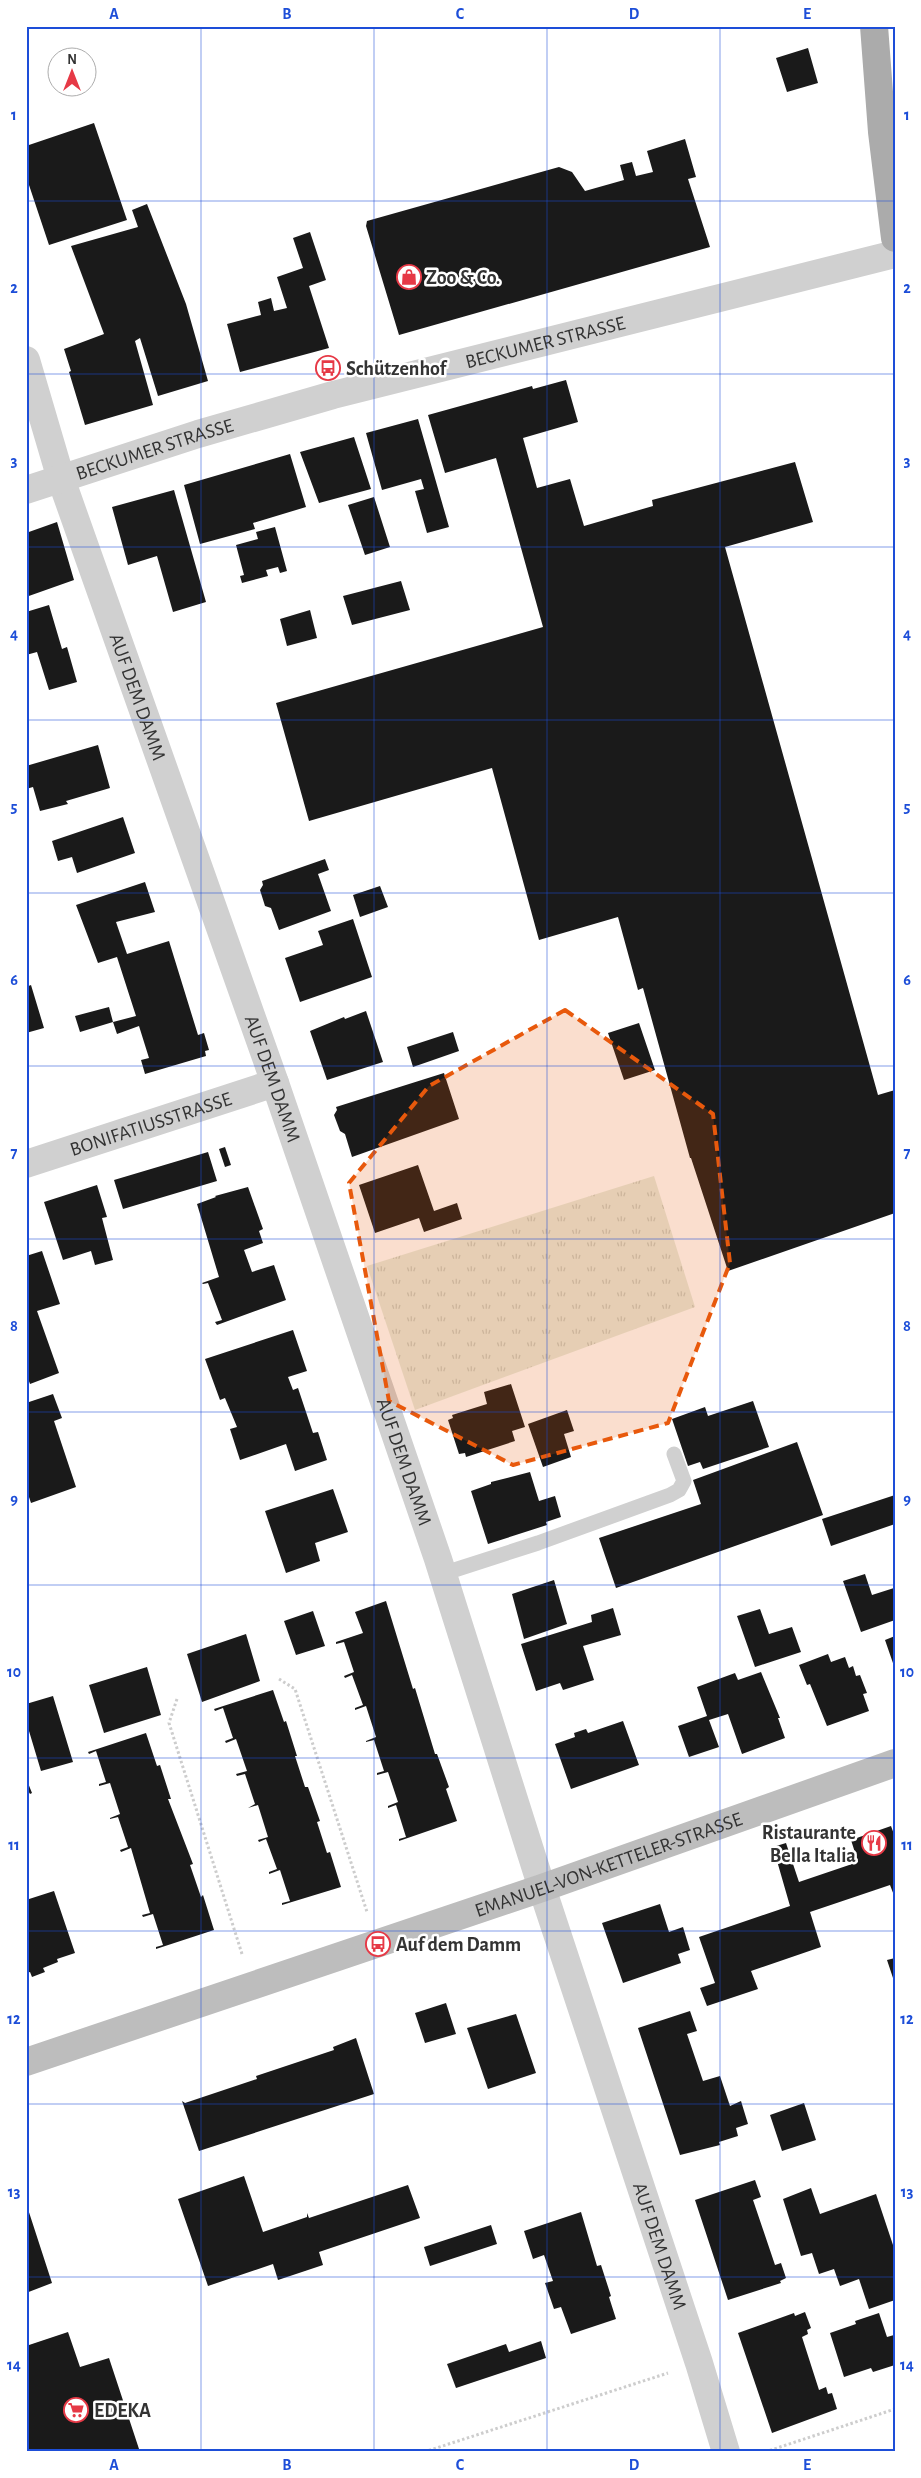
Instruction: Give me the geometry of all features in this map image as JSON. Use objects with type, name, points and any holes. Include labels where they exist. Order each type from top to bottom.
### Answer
[{"type":"main road","points":[[874,26],[882,132],[895,238]]},
{"type":"main road","name":"EMANUEL-VON-KETTELER-STRASSE","points":[[26,2062],[542,1888],[895,1763]]},
{"type":"street","name":"BECKUMER STRASSE","points":[[26,490],[198,434],[333,395],[895,254]]},
{"type":"street","name":"AUF DEM DAMM","points":[[26,360],[61,479],[275,1083],[442,1574],[542,1888],[699,2363],[726,2452]]},
{"type":"street","name":"BONIFATIUSSTRASSE","points":[[26,1164],[275,1083]]},
{"type":"lane","points":[[442,1574],[670,1495],[679,1490],[684,1481],[674,1454]]},
{"type":"path","points":[[280,1679],[295,1689],[379,1943]]},
{"type":"path","points":[[177,1699],[169,1723],[252,1986]]},
{"type":"path","points":[[424,2452],[699,2363]]},
{"type":"path","points":[[765,2452],[895,2409]]},
{"type":"highlighted area","points":[[565,1010],[713,1114],[730,1263],[668,1423],[513,1465],[389,1401],[349,1183],[429,1086]]},
{"type":"green space","points":[[654,1176],[695,1307],[415,1410],[367,1266]]},
{"type":"building","points":[[808,48],[818,83],[787,92],[776,58]]},
{"type":"building","points":[[94,123],[127,220],[49,245],[26,176],[26,146]]},
{"type":"building","points":[[685,139],[696,177],[688,179],[710,247],[399,335],[366,226],[367,221],[559,167],[572,172],[585,191],[624,180],[620,165],[632,162],[636,176],[653,172],[647,151]]},
{"type":"building","points":[[147,204],[186,304],[208,381],[158,396],[140,338],[135,341],[153,405],[85,425],[64,349],[104,334],[71,246],[138,227],[132,210]]},
{"type":"building","points":[[310,232],[326,280],[309,286],[329,348],[240,372],[227,324],[261,315],[258,302],[271,298],[274,311],[287,308],[277,277],[303,268],[293,238]]},
{"type":"building","points":[[566,380],[578,422],[523,438],[537,488],[570,479],[584,526],[653,506],[652,500],[795,462],[813,522],[725,547],[878,1095],[895,1090],[895,1213],[728,1271],[690,1158],[643,988],[638,990],[618,917],[539,940],[492,768],[309,821],[276,703],[543,627],[496,458],[445,473],[428,415],[532,386],[533,389]]},
{"type":"building","points":[[418,419],[449,527],[427,533],[415,491],[424,489],[421,479],[382,490],[366,433]]},
{"type":"building","points":[[354,437],[371,489],[319,503],[300,452]]},
{"type":"building","points":[[290,454],[306,507],[253,523],[255,529],[200,544],[184,485]]},
{"type":"building","points":[[174,490],[206,602],[173,612],[157,556],[128,565],[112,507]]},
{"type":"building","points":[[374,497],[390,547],[365,555],[348,505]]},
{"type":"building","points":[[57,522],[74,580],[26,597],[26,533]]},
{"type":"building","points":[[275,527],[287,571],[280,573],[278,567],[266,570],[268,576],[242,583],[240,576],[244,575],[236,545],[258,539],[256,532]]},
{"type":"building","points":[[401,581],[410,610],[352,625],[343,596]]},
{"type":"building","points":[[49,605],[62,649],[67,647],[77,682],[49,690],[37,652],[26,655],[26,612]]},
{"type":"building","points":[[310,610],[317,638],[287,646],[280,619]]},
{"type":"building","points":[[98,745],[110,788],[66,801],[68,804],[40,811],[33,787],[26,789],[26,766]]},
{"type":"building","points":[[123,817],[135,853],[77,873],[72,857],[58,861],[52,841]]},
{"type":"building","points":[[325,859],[329,870],[318,874],[331,911],[279,930],[271,908],[265,906],[260,890],[263,885],[262,881]]},
{"type":"building","points":[[145,882],[155,912],[116,922],[127,954],[169,941],[198,1035],[204,1033],[209,1050],[205,1051],[206,1056],[145,1074],[141,1060],[149,1058],[139,1026],[117,1034],[113,1022],[136,1016],[117,957],[98,963],[76,905]]},
{"type":"building","points":[[380,886],[388,907],[360,917],[353,895]]},
{"type":"building","points":[[353,919],[372,977],[300,1002],[285,958],[323,945],[318,931]]},
{"type":"building","points":[[31,985],[44,1028],[26,1033],[26,987]]},
{"type":"building","points":[[109,1007],[113,1022],[80,1032],[75,1016]]},
{"type":"building","points":[[366,1011],[383,1062],[327,1080],[310,1031],[344,1017],[345,1019]]},
{"type":"building","points":[[639,1023],[655,1070],[624,1080],[608,1033]]},
{"type":"building","points":[[453,1032],[459,1051],[413,1067],[407,1047]]},
{"type":"building","points":[[444,1073],[459,1119],[352,1157],[345,1134],[340,1131],[334,1115],[337,1110],[336,1107]]},
{"type":"building","points":[[225,1147],[231,1165],[225,1167],[219,1149]]},
{"type":"building","points":[[208,1152],[217,1181],[123,1209],[114,1180]]},
{"type":"building","points":[[418,1165],[434,1211],[457,1203],[462,1219],[424,1232],[419,1218],[375,1233],[359,1185]]},
{"type":"building","points":[[97,1185],[107,1217],[102,1218],[113,1260],[95,1265],[91,1251],[63,1260],[44,1202]]},
{"type":"building","points":[[248,1187],[263,1229],[259,1231],[263,1243],[244,1250],[252,1272],[274,1265],[286,1300],[217,1325],[215,1322],[222,1320],[208,1283],[202,1283],[219,1277],[197,1204],[215,1196]]},
{"type":"building","points":[[42,1251],[60,1304],[37,1311],[59,1373],[30,1384],[26,1373],[26,1296],[29,1295],[26,1286],[26,1256]]},
{"type":"building","points":[[293,1330],[307,1371],[288,1377],[293,1390],[298,1388],[313,1433],[318,1432],[327,1460],[295,1471],[286,1444],[240,1460],[230,1429],[237,1427],[225,1398],[220,1400],[205,1359]]},
{"type":"building","points":[[511,1384],[525,1427],[512,1431],[515,1441],[466,1457],[465,1453],[459,1454],[448,1420],[453,1418],[452,1415],[487,1404],[484,1392]]},
{"type":"building","points":[[53,1394],[62,1418],[54,1421],[76,1487],[31,1503],[26,1488],[26,1428],[29,1427],[26,1418],[26,1403]]},
{"type":"building","points":[[753,1401],[769,1447],[703,1469],[700,1462],[688,1466],[672,1419],[705,1407],[708,1416]]},
{"type":"building","points":[[567,1410],[574,1431],[564,1434],[571,1457],[543,1467],[528,1424]]},
{"type":"building","points":[[797,1442],[823,1515],[616,1588],[599,1538],[701,1504],[693,1480]]},
{"type":"building","points":[[530,1472],[539,1501],[555,1496],[561,1517],[546,1522],[547,1525],[488,1544],[471,1491],[491,1484],[491,1482]]},
{"type":"building","points":[[333,1489],[348,1532],[315,1543],[320,1561],[286,1573],[265,1511]]},
{"type":"building","points":[[895,1495],[895,1524],[831,1546],[822,1519]]},
{"type":"building","points":[[865,1574],[872,1595],[894,1588],[895,1620],[861,1632],[843,1581]]},
{"type":"building","points":[[554,1580],[567,1624],[524,1639],[512,1594]]},
{"type":"building","points":[[386,1601],[435,1754],[437,1754],[449,1787],[446,1789],[457,1821],[399,1841],[399,1839],[406,1837],[396,1805],[388,1808],[388,1806],[398,1802],[388,1772],[377,1775],[377,1773],[384,1771],[374,1740],[366,1742],[376,1737],[366,1706],[355,1710],[355,1708],[363,1705],[352,1675],[345,1678],[344,1676],[354,1672],[344,1642],[336,1644],[336,1642],[363,1633],[355,1612]]},
{"type":"building","points":[[613,1608],[621,1635],[583,1646],[594,1680],[563,1690],[560,1683],[536,1691],[521,1644],[592,1622],[591,1615]]},
{"type":"building","points":[[760,1609],[769,1634],[792,1627],[801,1652],[755,1667],[737,1616]]},
{"type":"building","points":[[313,1611],[325,1646],[296,1655],[284,1621]]},
{"type":"building","points":[[246,1634],[260,1681],[202,1702],[187,1654]]},
{"type":"building","points":[[895,1636],[895,1666],[894,1666],[885,1640]]},
{"type":"building","points":[[828,1654],[831,1662],[845,1657],[849,1668],[853,1666],[856,1676],[860,1675],[867,1693],[863,1694],[869,1711],[827,1726],[810,1684],[807,1685],[799,1665]]},
{"type":"building","points":[[147,1667],[161,1715],[104,1733],[89,1685]]},
{"type":"building","points":[[761,1672],[780,1718],[778,1718],[785,1738],[742,1754],[728,1714],[709,1720],[719,1747],[689,1757],[678,1726],[707,1716],[697,1687],[735,1673],[738,1680]]},
{"type":"building","points":[[273,1690],[284,1722],[286,1721],[305,1787],[308,1787],[320,1821],[317,1822],[327,1853],[330,1852],[341,1887],[282,1905],[282,1903],[290,1901],[280,1870],[269,1874],[269,1872],[277,1869],[266,1839],[259,1842],[258,1840],[268,1837],[258,1805],[248,1808],[255,1804],[245,1774],[237,1776],[236,1774],[247,1771],[236,1739],[226,1743],[225,1741],[233,1738],[223,1708],[215,1711],[214,1709]]},
{"type":"building","points":[[53,1696],[73,1762],[41,1771],[26,1721],[26,1704]]},
{"type":"building","points":[[623,1721],[639,1765],[571,1789],[555,1744],[575,1737],[574,1733],[586,1729],[588,1733]]},
{"type":"building","points":[[146,1733],[157,1766],[160,1765],[171,1799],[168,1799],[193,1864],[190,1865],[201,1897],[203,1895],[214,1930],[156,1949],[156,1947],[163,1945],[153,1914],[143,1917],[142,1915],[150,1913],[131,1848],[121,1852],[120,1850],[128,1847],[118,1817],[110,1819],[120,1814],[110,1783],[99,1786],[99,1784],[106,1782],[96,1751],[89,1754],[88,1752]]},
{"type":"building","points":[[26,1778],[32,1793],[30,1794],[26,1787]]},
{"type":"building","points":[[891,1826],[895,1837],[895,1898],[890,1885],[810,1912],[821,1947],[751,1971],[758,1989],[707,2006],[700,1988],[715,1983],[699,1937],[790,1906],[773,1847],[786,1843],[799,1882],[858,1862],[851,1840]]},
{"type":"building","points":[[54,1891],[75,1953],[57,1959],[58,1962],[43,1968],[45,1972],[32,1977],[30,1972],[26,1973],[26,1900]]},
{"type":"building","points":[[660,1904],[669,1932],[683,1927],[690,1950],[678,1954],[681,1963],[623,1983],[602,1923]]},
{"type":"building","points":[[895,1958],[895,1978],[893,1978],[887,1960]]},
{"type":"building","points":[[446,2003],[456,2034],[425,2043],[415,2013]]},
{"type":"building","points":[[690,2011],[697,2031],[687,2034],[703,2081],[720,2076],[730,2106],[741,2101],[748,2124],[736,2128],[738,2136],[719,2142],[720,2145],[680,2155],[638,2028]]},
{"type":"building","points":[[516,2014],[536,2073],[488,2089],[467,2028]]},
{"type":"building","points":[[356,2038],[374,2094],[199,2151],[182,2101],[185,2103],[257,2079],[256,2076],[334,2050],[333,2047]]},
{"type":"building","points":[[804,2103],[816,2140],[782,2151],[770,2115]]},
{"type":"building","points":[[244,2176],[263,2232],[307,2217],[307,2213],[309,2218],[408,2185],[420,2218],[319,2252],[323,2265],[278,2280],[273,2264],[208,2286],[178,2199]]},
{"type":"building","points":[[755,2180],[761,2197],[753,2200],[775,2265],[781,2263],[786,2278],[780,2281],[781,2283],[728,2300],[695,2200]]},
{"type":"building","points":[[811,2188],[820,2214],[876,2194],[895,2251],[895,2300],[869,2309],[859,2279],[840,2286],[834,2269],[819,2274],[812,2253],[801,2256],[783,2199]]},
{"type":"building","points":[[26,2203],[52,2283],[26,2293]]},
{"type":"building","points":[[581,2212],[597,2266],[601,2265],[616,2319],[571,2334],[561,2307],[554,2309],[545,2283],[553,2281],[544,2255],[533,2259],[524,2231]]},
{"type":"building","points":[[491,2225],[497,2244],[430,2266],[424,2247]]},
{"type":"building","points":[[805,2312],[811,2328],[807,2330],[808,2334],[802,2337],[819,2390],[826,2387],[828,2394],[832,2393],[837,2409],[772,2433],[738,2333],[794,2313],[795,2316]]},
{"type":"building","points":[[879,2313],[887,2337],[894,2335],[895,2337],[895,2365],[873,2372],[871,2368],[844,2377],[830,2333],[856,2324],[855,2321]]},
{"type":"building","name":"EDEKA","points":[[68,2332],[80,2367],[109,2358],[140,2452],[26,2452],[26,2346]]},
{"type":"building","points":[[541,2341],[546,2358],[456,2388],[447,2364],[506,2344],[509,2352]]},
{"type":"place","name":"Zoo & Co.","points":[[409,277]]},
{"type":"place","name":"Schützenhof","points":[[328,368]]},
{"type":"place","name":"Ristaurante Bella Italia","points":[[874,1843]]},
{"type":"place","name":"Auf dem Damm","points":[[378,1944]]},
{"type":"place","name":"EDEKA","points":[[76,2410]]}]
